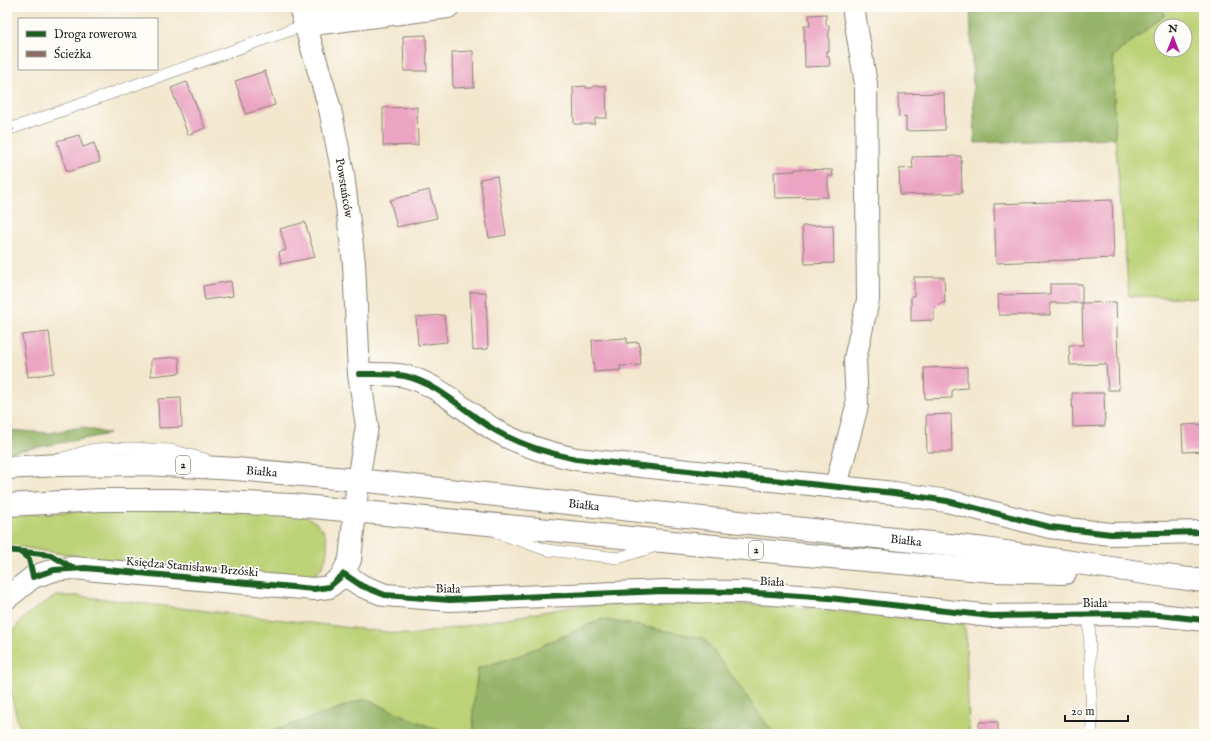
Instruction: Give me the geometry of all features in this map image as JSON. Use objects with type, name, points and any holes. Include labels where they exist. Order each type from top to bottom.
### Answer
[{"type":"main road","points":[[302,16],[448,7]]},
{"type":"main road","points":[[836,486],[857,406],[855,359],[868,300],[866,84],[853,7]]},
{"type":"main road","name":"Powstańców","points":[[302,16],[330,109],[344,174],[354,263],[359,374],[351,424],[351,454],[358,480],[356,510]]},
{"type":"main road","points":[[359,374],[404,376],[414,379],[435,389],[498,432],[518,442],[549,453],[576,459],[894,493],[947,501],[1050,527],[1111,534],[1204,532]]},
{"type":"main road","name":"Białka","points":[[7,468],[147,464],[236,468],[985,549],[1158,576],[1204,581]]},
{"type":"main road","name":"Białka","points":[[7,505],[101,500],[174,500],[292,505],[356,510],[667,542],[994,571],[1158,576]]},
{"type":"main road","points":[[344,574],[352,550],[356,510]]},
{"type":"main road","name":"Księdza Stanisława Brzóski","points":[[7,598],[33,577],[63,569],[105,570],[314,589],[329,587],[344,574]]},
{"type":"main road","name":"Biała","points":[[344,574],[362,586],[385,595],[450,600],[663,591],[741,592],[822,597],[991,616],[1089,614],[1159,615],[1204,620]]},
{"type":"lane","points":[[13,128],[302,16]]},
{"type":"lane","points":[[1089,614],[1092,734]]},
{"type":"green space","points":[[970,7],[1163,7],[1164,16],[1161,18],[1153,18],[1153,25],[1113,56],[1115,138],[975,143]]},
{"type":"green space","points":[[1163,7],[1204,7],[1204,298],[1129,296],[1115,138],[1113,56],[1153,25],[1153,58],[1193,58],[1193,18],[1161,18],[1164,16]]},
{"type":"green space","points":[[82,427],[109,434],[7,453],[7,430],[49,433]]},
{"type":"green space","points":[[175,509],[302,515],[312,520],[324,532],[327,541],[326,558],[322,567],[315,575],[299,579],[82,557],[7,545],[7,515],[101,510]]},
{"type":"green space","points":[[56,596],[79,596],[412,635],[576,606],[615,604],[771,605],[964,624],[966,636],[969,734],[21,734],[7,676],[7,644],[15,628],[27,616]]},
{"type":"green space","points":[[602,619],[704,638],[774,734],[474,734],[473,709],[478,668],[518,656]]},
{"type":"green space","points":[[365,699],[447,734],[266,734],[268,733]]},
{"type":"building","points":[[826,14],[826,25],[829,25],[829,51],[827,51],[827,57],[829,57],[830,66],[805,67],[804,26],[810,26],[809,15]]},
{"type":"building","points":[[426,35],[427,71],[404,71],[403,36]]},
{"type":"building","points":[[473,51],[474,87],[453,88],[452,52]]},
{"type":"building","points":[[265,71],[275,105],[246,114],[235,81]]},
{"type":"building","points":[[187,82],[205,128],[188,135],[171,88]]},
{"type":"building","points":[[586,86],[586,88],[593,88],[593,86],[606,86],[607,118],[595,118],[595,124],[574,124],[573,87]]},
{"type":"building","points":[[944,93],[945,130],[906,131],[906,116],[899,117],[898,94]]},
{"type":"building","points":[[417,107],[418,145],[383,146],[383,108]]},
{"type":"building","points":[[79,135],[83,147],[94,143],[100,162],[67,172],[57,141]]},
{"type":"building","points":[[961,156],[962,193],[900,195],[899,169],[913,168],[912,157]]},
{"type":"building","points":[[795,169],[832,170],[833,176],[828,176],[828,197],[775,198],[774,172],[795,171]]},
{"type":"building","points":[[497,176],[506,235],[489,238],[480,179]]},
{"type":"building","points":[[429,190],[437,218],[397,227],[390,200]]},
{"type":"building","points":[[1112,200],[1114,258],[996,263],[994,204]]},
{"type":"building","points":[[305,222],[315,257],[281,264],[279,252],[286,250],[280,229]]},
{"type":"building","points":[[833,225],[834,263],[805,264],[802,226]]},
{"type":"building","points":[[914,277],[944,277],[945,303],[940,303],[934,309],[934,320],[911,321],[911,296],[914,296]]},
{"type":"building","points":[[231,281],[233,296],[205,300],[203,286]]},
{"type":"building","points":[[1050,284],[1082,284],[1082,303],[1050,303],[1050,315],[999,315],[998,295],[1050,294]]},
{"type":"building","points":[[470,292],[486,292],[488,349],[473,350]]},
{"type":"building","points":[[1116,302],[1119,390],[1108,390],[1106,364],[1070,365],[1069,345],[1083,345],[1082,303]]},
{"type":"building","points":[[444,315],[447,342],[418,345],[416,317]]},
{"type":"building","points":[[49,332],[54,373],[28,377],[22,335]]},
{"type":"building","points":[[627,338],[627,343],[639,342],[641,365],[620,366],[621,370],[594,372],[592,340]]},
{"type":"building","points":[[179,357],[180,373],[151,376],[151,359]]},
{"type":"building","points":[[967,367],[967,388],[955,389],[952,391],[952,398],[925,399],[924,368]]},
{"type":"building","points":[[1072,393],[1104,393],[1105,426],[1073,427]]},
{"type":"building","points":[[181,398],[182,427],[159,428],[158,399]]},
{"type":"building","points":[[951,414],[952,452],[927,452],[926,415]]},
{"type":"building","points":[[1204,424],[1204,451],[1183,452],[1182,425]]},
{"type":"building","points":[[979,722],[998,722],[998,734],[979,734]]},
{"type":"marked path","points":[[7,130],[13,128]]},
{"type":"cycle path","points":[[359,374],[394,374],[418,380],[442,393],[487,425],[507,437],[536,448],[576,459],[894,493],[947,501],[1050,527],[1111,534],[1204,532]]},
{"type":"cycle path","points":[[7,550],[51,555],[73,568]]},
{"type":"cycle path","points":[[20,552],[29,559],[33,577],[54,570],[85,568],[314,589],[329,587],[344,574],[362,586],[385,595],[450,600],[663,591],[741,592],[829,598],[991,616],[1120,614],[1159,615],[1204,620]]}]
